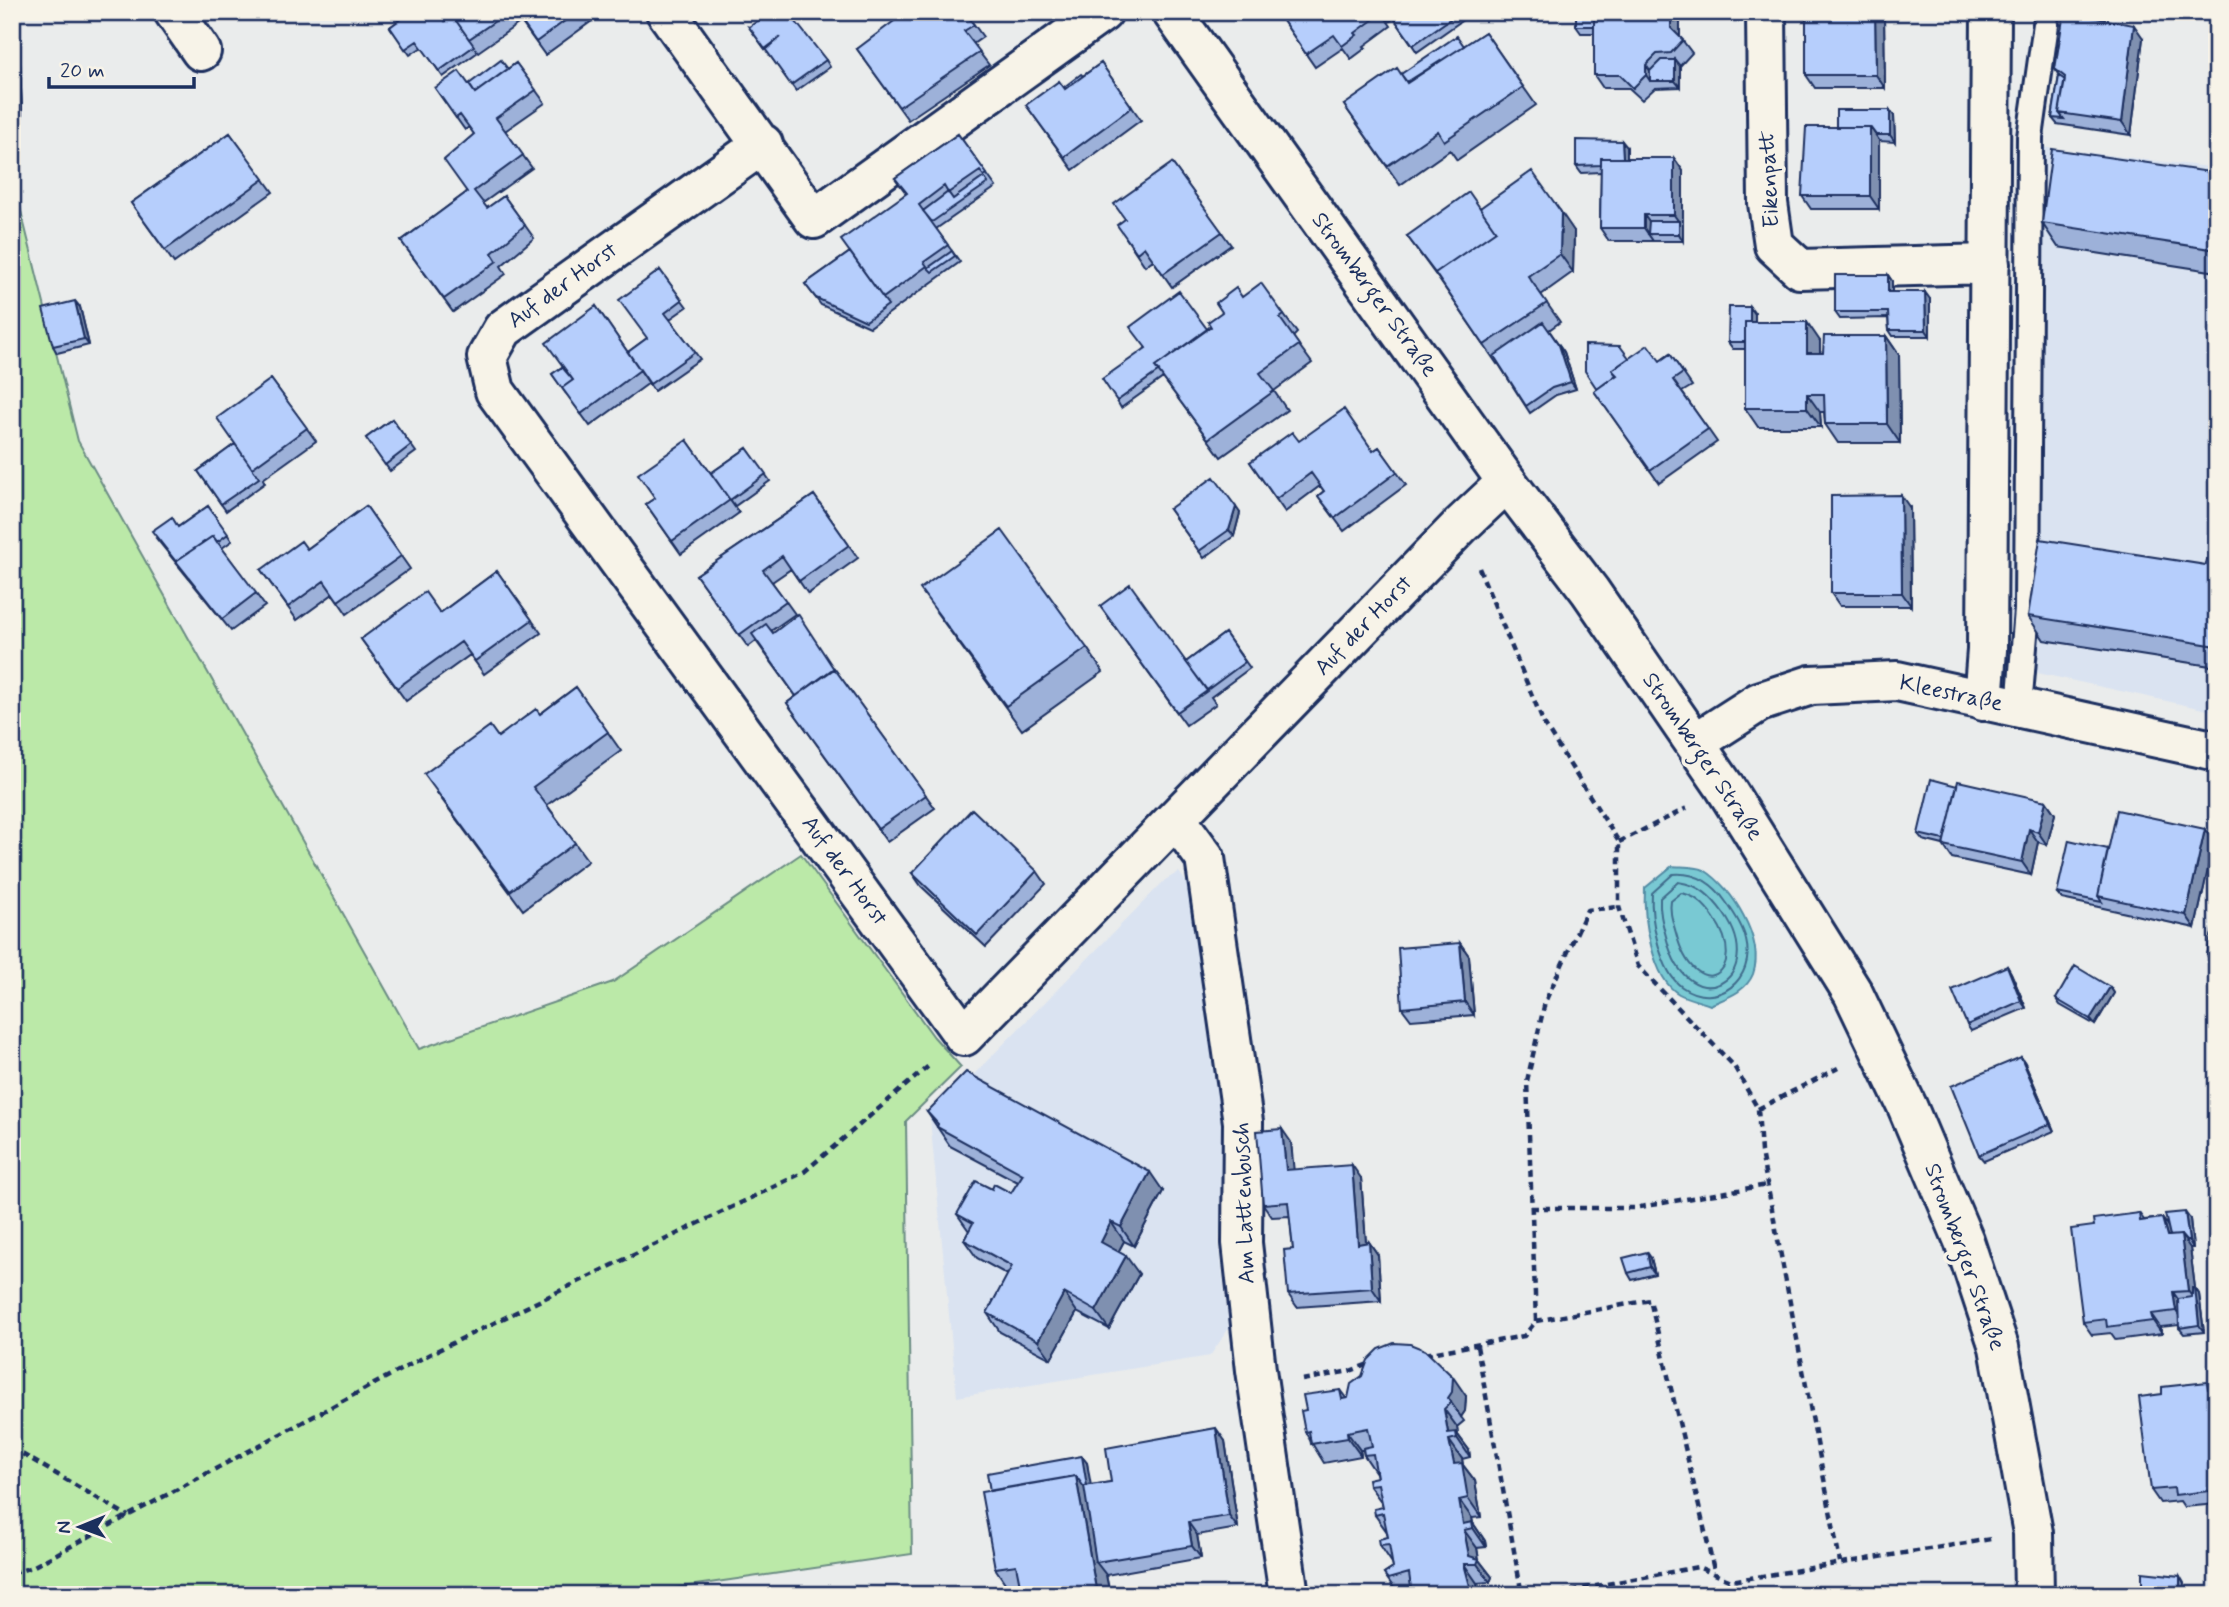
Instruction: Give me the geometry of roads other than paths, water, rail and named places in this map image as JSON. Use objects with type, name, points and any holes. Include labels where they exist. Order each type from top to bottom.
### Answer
[{"type":"street","points":[[174,12],[201,51]]},
{"type":"street","points":[[666,12],[763,144],[814,219],[1103,12]]},
{"type":"street","name":"Stromberger Straße","points":[[1172,12],[1507,482],[1590,591],[1724,786],[1853,993],[1964,1241],[1999,1347],[2033,1533],[2034,1595]]},
{"type":"street","name":"Eikenpatt","points":[[1766,12],[1768,203],[1774,246],[1800,270],[1990,264]]},
{"type":"street","points":[[1991,12],[1987,650],[2001,704]]},
{"type":"street","name":"Auf der Horst","points":[[763,144],[503,329],[487,357],[495,391],[964,1036],[1461,525],[1507,482]]},
{"type":"street","name":"Kleestraße","points":[[1695,743],[1759,702],[1811,685],[1897,681],[2217,751]]},
{"type":"street","name":"Am Lattenbusch","points":[[1177,820],[1205,858],[1244,1122],[1242,1243],[1259,1388],[1289,1595]]},
{"type":"lane","points":[[2001,704],[2027,610],[2030,137],[2046,24]]},
{"type":"water","points":[[1672,866],[1701,869],[1715,878],[1735,901],[1750,931],[1755,960],[1750,980],[1735,994],[1710,1005],[1683,996],[1670,986],[1662,975],[1651,946],[1645,888]]}]
